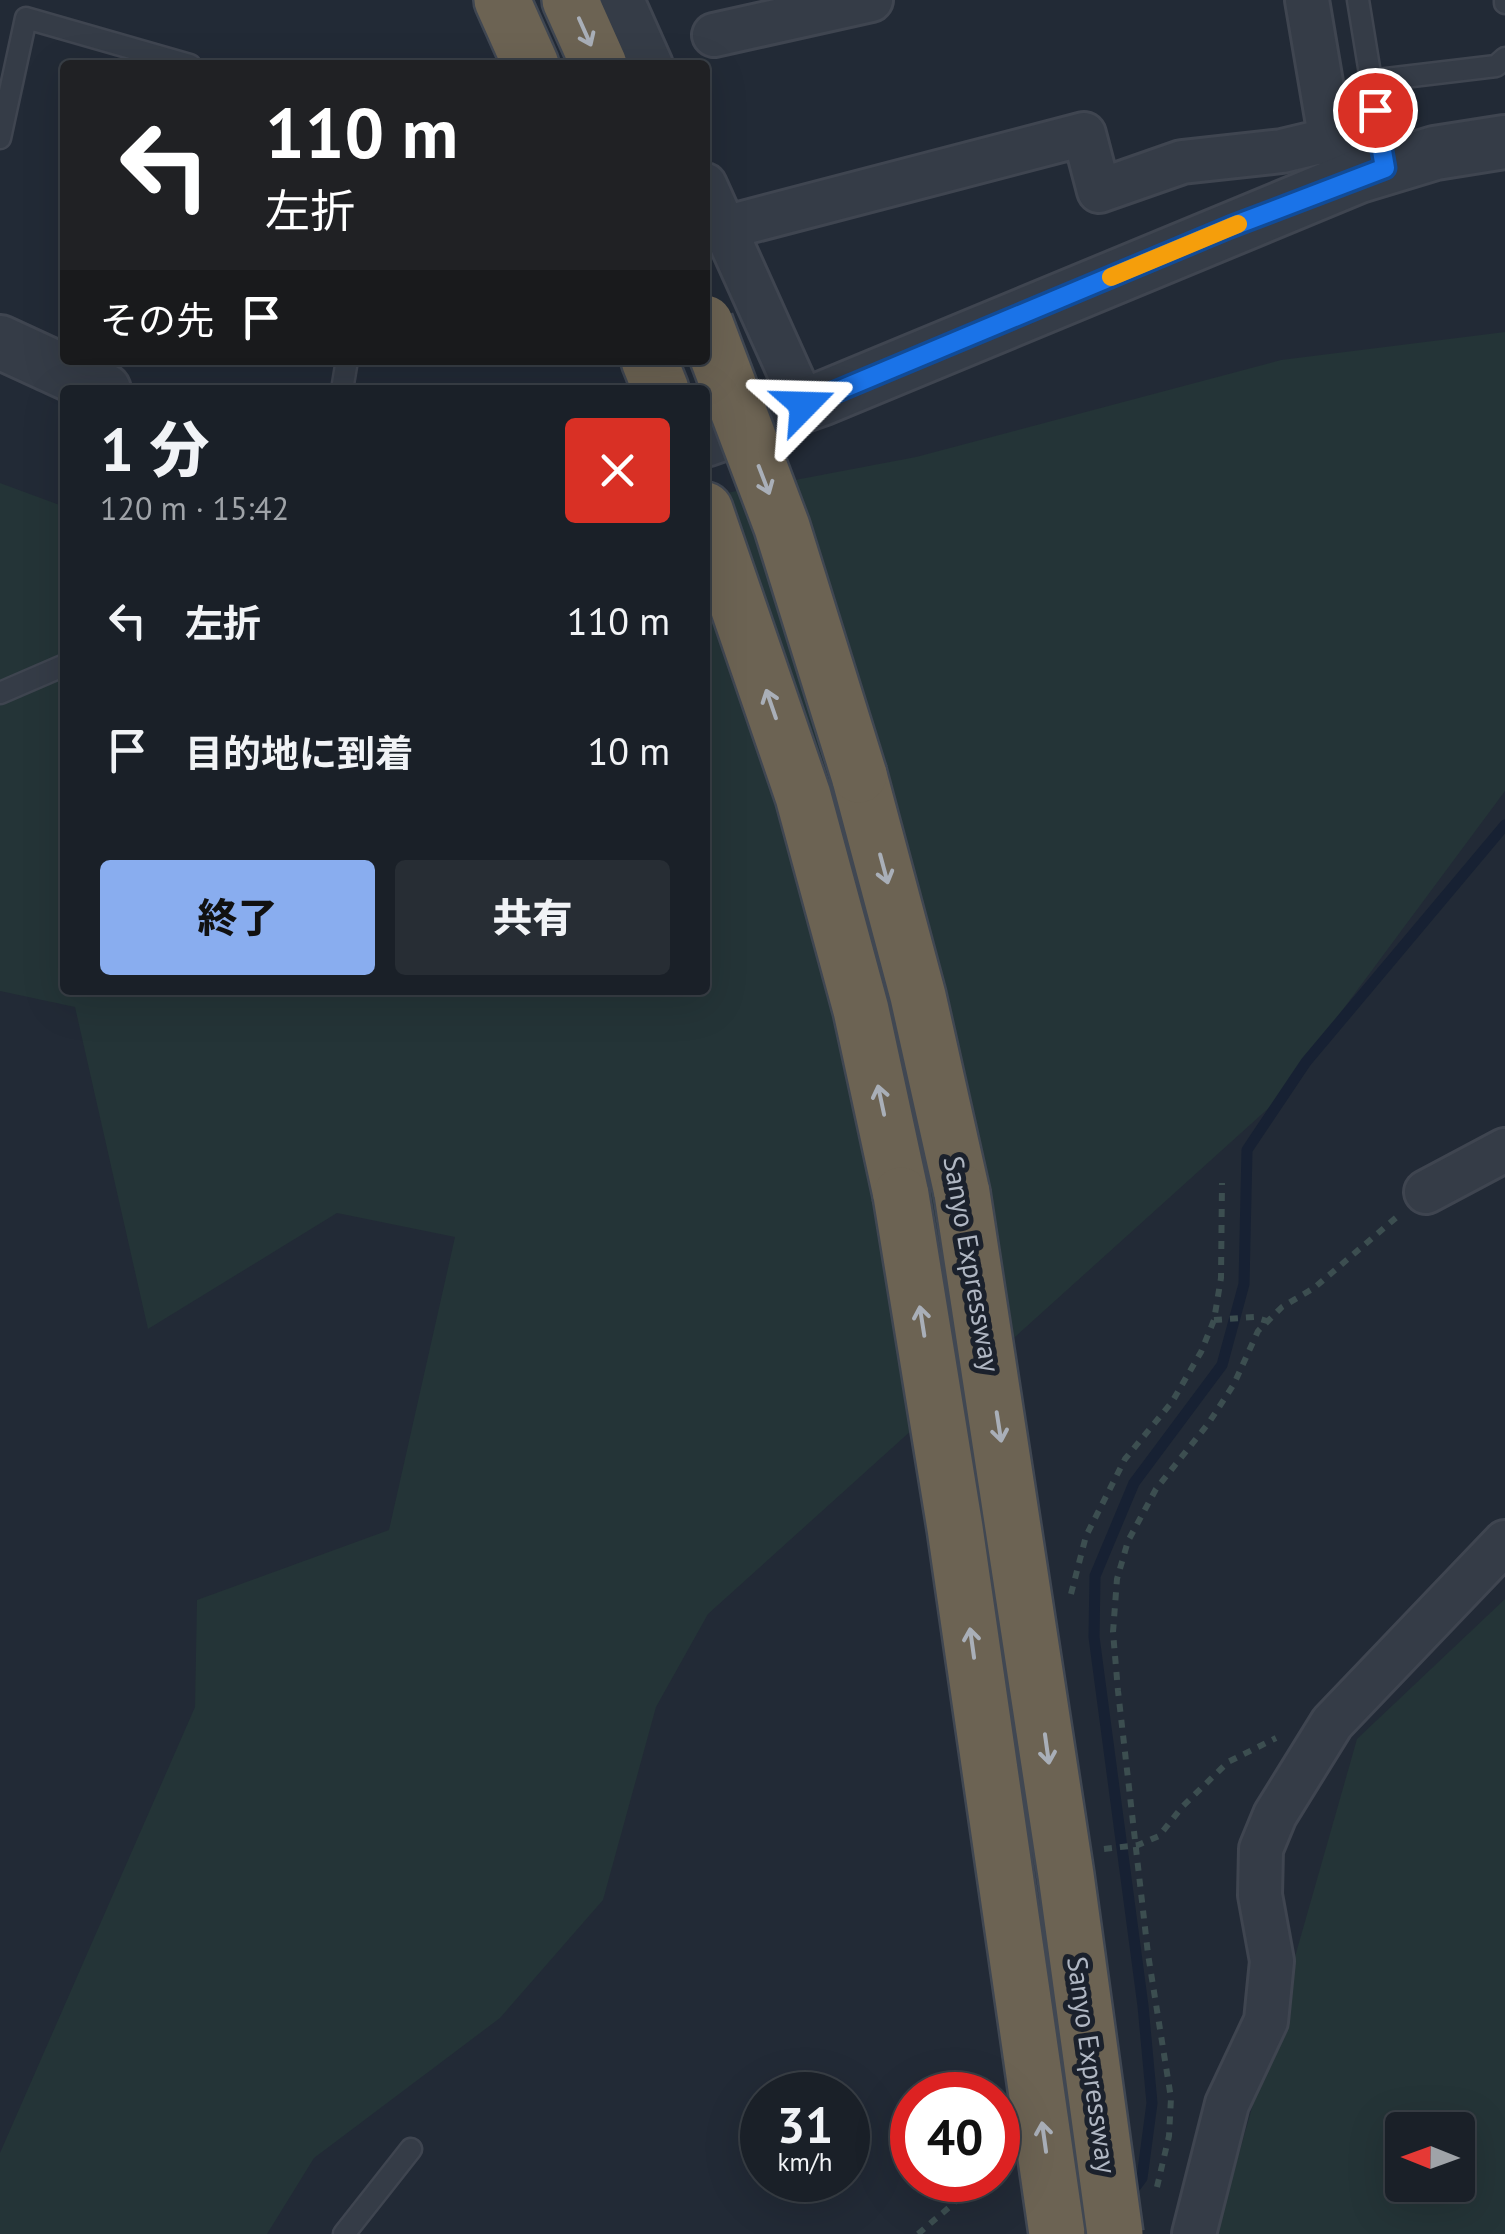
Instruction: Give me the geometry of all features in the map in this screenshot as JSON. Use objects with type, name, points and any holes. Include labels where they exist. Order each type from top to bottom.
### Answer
[{"type":"highway","points":[[502,0],[530,60]]},
{"type":"highway","points":[[570,0],[597,60]]},
{"type":"highway","name":"Sanyo Expressway","points":[[710,336],[782,527],[859,774],[918,996],[962,1193],[1058,1817],[1115,2234]]},
{"type":"highway","name":"Sanyo Expressway","points":[[710,525],[803,796],[861,1010],[901,1195],[961,1566],[1057,2234]]},
{"type":"street","points":[[622,0],[649,60]]},
{"type":"street","points":[[714,36],[778,10],[871,0]]},
{"type":"street","points":[[1308,0],[1355,163]]},
{"type":"street","points":[[724,228],[1084,134],[1099,191],[1182,162],[1282,151],[1355,163],[1505,142]]},
{"type":"street","points":[[710,438],[804,405],[1355,163]]},
{"type":"street","points":[[710,196],[804,405]]},
{"type":"street","points":[[0,342],[93,385]]},
{"type":"street","points":[[1426,1192],[1505,1150]]},
{"type":"street","points":[[1194,2234],[1227,2104],[1266,2021],[1272,1962],[1260,1895],[1261,1848],[1275,1815],[1332,1723],[1505,1542]]},
{"type":"lane","points":[[1355,163],[1370,81],[1358,0]]},
{"type":"lane","points":[[0,138],[26,18],[173,60]]},
{"type":"lane","points":[[1370,81],[1496,66],[1505,58]]},
{"type":"lane","points":[[0,693],[60,667]]},
{"type":"lane","points":[[344,2234],[412,2149]]},
{"type":"path","points":[[1069,1602],[1086,1536],[1125,1459],[1172,1402],[1216,1319],[1221,1278],[1222,1183]]},
{"type":"path","points":[[1156,2190],[1168,2136],[1171,2098],[1133,1846],[1113,1632],[1117,1579],[1128,1541],[1156,1488],[1208,1424],[1234,1384],[1258,1331],[1282,1307],[1314,1288],[1426,1192]]},
{"type":"path","points":[[1216,1319],[1254,1317],[1267,1322]]},
{"type":"path","points":[[1100,1849],[1133,1846],[1159,1836],[1228,1762],[1297,1726],[1314,1720],[1332,1723]]},
{"type":"path","points":[[918,2234],[955,2202]]},
{"type":"shaded area","points":[[1505,332],[1505,791],[1272,1105],[708,1614],[656,1707],[603,1900],[500,2018],[314,2158],[267,2234],[0,2234],[0,2153],[195,1707],[197,1600],[389,1530],[455,1237],[337,1213],[148,1329],[75,1007],[0,991],[0,483],[60,505],[60,995],[710,995],[710,496],[916,457],[1281,360]]},
{"type":"shaded area","points":[[1505,1599],[1505,2234],[1216,2234],[1357,1739]]},
{"type":"waterway","points":[[1127,2198],[1142,2178],[1152,2103],[1143,2006],[1094,1637],[1095,1576],[1134,1483],[1222,1365],[1244,1284],[1247,1150],[1306,1062],[1505,825]]},
{"type":"slow traffic","points":[[1111,277],[1238,224]]},
{"type":"route","points":[[804,405],[1230,227],[1385,168],[1375,110]]}]
